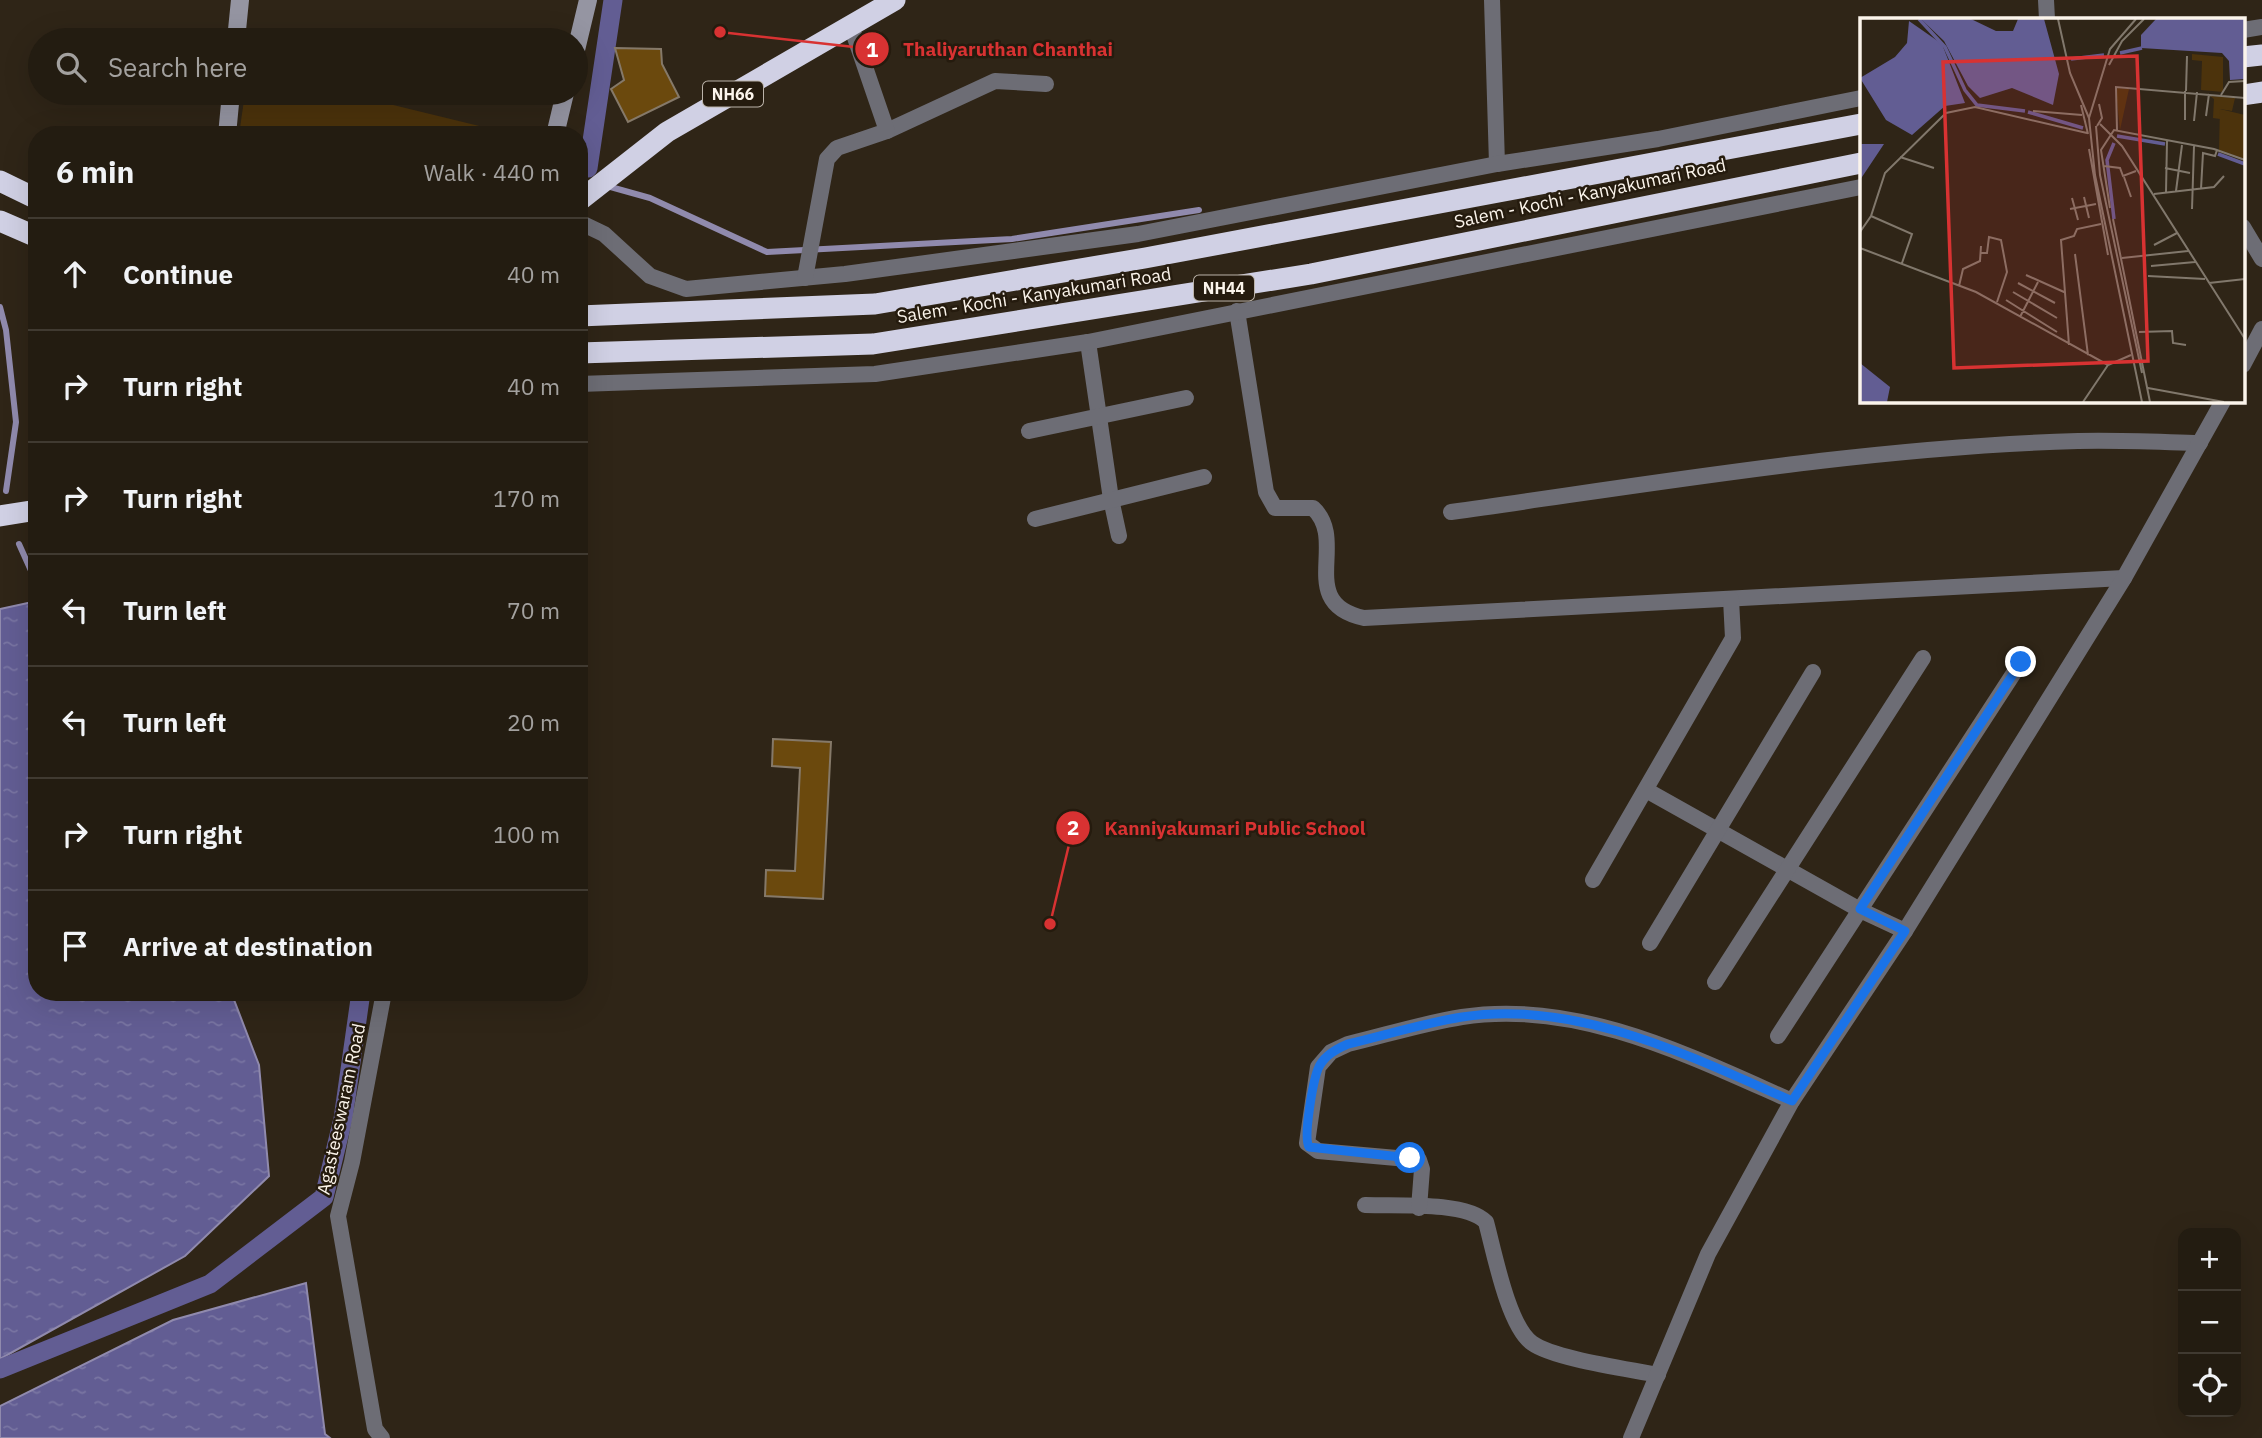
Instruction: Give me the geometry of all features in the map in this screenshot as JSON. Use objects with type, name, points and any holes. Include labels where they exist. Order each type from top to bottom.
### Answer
[{"type":"highway","name":"NH66","points":[[588,194],[667,132],[895,0]]},
{"type":"highway","points":[[2244,57],[2262,55]]},
{"type":"highway","points":[[2244,95],[2262,92]]},
{"type":"highway","name":"Salem - Kochi - Kanyakumari Road","points":[[588,316],[875,304],[1145,258],[1860,124]]},
{"type":"highway","name":"Salem - Kochi - Kanyakumari Road","points":[[588,353],[873,344],[1311,274],[1860,163]]},
{"type":"highway","points":[[0,181],[28,195]]},
{"type":"highway","points":[[0,221],[28,233]]},
{"type":"highway","points":[[0,516],[28,511]]},
{"type":"street","points":[[237,28],[240,0]]},
{"type":"street","points":[[581,28],[588,0]]},
{"type":"street","points":[[1492,0],[1497,164]]},
{"type":"street","points":[[2046,0],[2047,18]]},
{"type":"street","points":[[851,26],[887,131]]},
{"type":"street","points":[[2244,30],[2262,27]]},
{"type":"street","points":[[805,278],[827,159],[837,148],[887,131],[995,80],[1046,84]]},
{"type":"street","points":[[588,226],[604,234],[650,276],[686,289],[805,278],[1138,234],[1497,164],[1658,139],[1860,98]]},
{"type":"street","points":[[228,126],[230,105]]},
{"type":"street","points":[[557,126],[562,105]]},
{"type":"street","points":[[588,384],[875,374],[1088,342],[1860,187]]},
{"type":"street","points":[[2244,229],[2262,259]]},
{"type":"street","points":[[1237,311],[1266,492],[1275,508],[1313,508],[1319,513],[1324,533],[1328,589],[1334,605],[1345,614],[1364,618],[2124,578]]},
{"type":"street","points":[[2244,363],[2262,329]]},
{"type":"street","points":[[1088,342],[1119,536]]},
{"type":"street","points":[[1029,431],[1186,398]]},
{"type":"street","points":[[1631,1438],[1708,1254],[1792,1101],[1905,931],[2124,578],[2222,402]]},
{"type":"street","points":[[1451,512],[1766,467],[1941,450],[2079,441],[2200,443]]},
{"type":"street","points":[[1035,519],[1204,477]]},
{"type":"street","points":[[1593,880],[1733,638],[1731,598]]},
{"type":"street","points":[[1715,982],[1923,658]]},
{"type":"street","points":[[1778,1035],[2021,662]]},
{"type":"street","points":[[1650,943],[1813,672]]},
{"type":"street","points":[[1646,790],[1860,909],[1905,931]]},
{"type":"street","name":"Agasteeswaram Road","points":[[382,1001],[352,1162],[338,1216],[375,1429],[382,1438]]},
{"type":"street","points":[[1419,1208],[1422,1169],[1419,1160],[1318,1151],[1307,1143],[1318,1067],[1331,1052],[1348,1044],[1462,1017],[1496,1015],[1564,1020],[1608,1027],[1661,1045],[1792,1101]]},
{"type":"street","points":[[1365,1205],[1462,1210],[1478,1214],[1486,1222],[1518,1326],[1531,1343],[1551,1352],[1658,1375]]},
{"type":"shaded area","points":[[243,105],[393,105],[479,126],[240,126]]},
{"type":"water","points":[[28,603],[28,1001],[234,1001],[259,1065],[269,1176],[185,1256],[0,1359],[0,609]]},
{"type":"water","points":[[306,1283],[325,1434],[330,1438],[0,1438],[0,1406],[173,1320]]},
{"type":"building","points":[[615,48],[661,49],[662,64],[679,97],[628,122],[611,89],[624,80]]},
{"type":"building","points":[[773,739],[831,742],[823,899],[765,896],[766,870],[795,871],[800,768],[772,766]]},
{"type":"waterway","points":[[588,168],[613,0]]},
{"type":"waterway","points":[[607,186],[650,198],[767,252],[1012,239],[1199,210]]},
{"type":"waterway","points":[[0,307],[6,330],[16,422],[6,491]]},
{"type":"waterway","points":[[19,544],[28,564]]},
{"type":"waterway","points":[[0,1369],[210,1284],[324,1197],[343,1119],[360,1001]]},
{"type":"place","name":"Thaliyaruthan Chanthai","points":[[720,32]]},
{"type":"place","name":"Kanniyakumari Public School","points":[[1050,924]]},
{"type":"route","points":[[1410,1158],[1318,1151],[1309,1147],[1307,1133],[1318,1067],[1331,1052],[1348,1044],[1462,1017],[1496,1015],[1564,1020],[1608,1027],[1661,1045],[1792,1101],[1905,931],[1860,909],[2021,662]]}]
